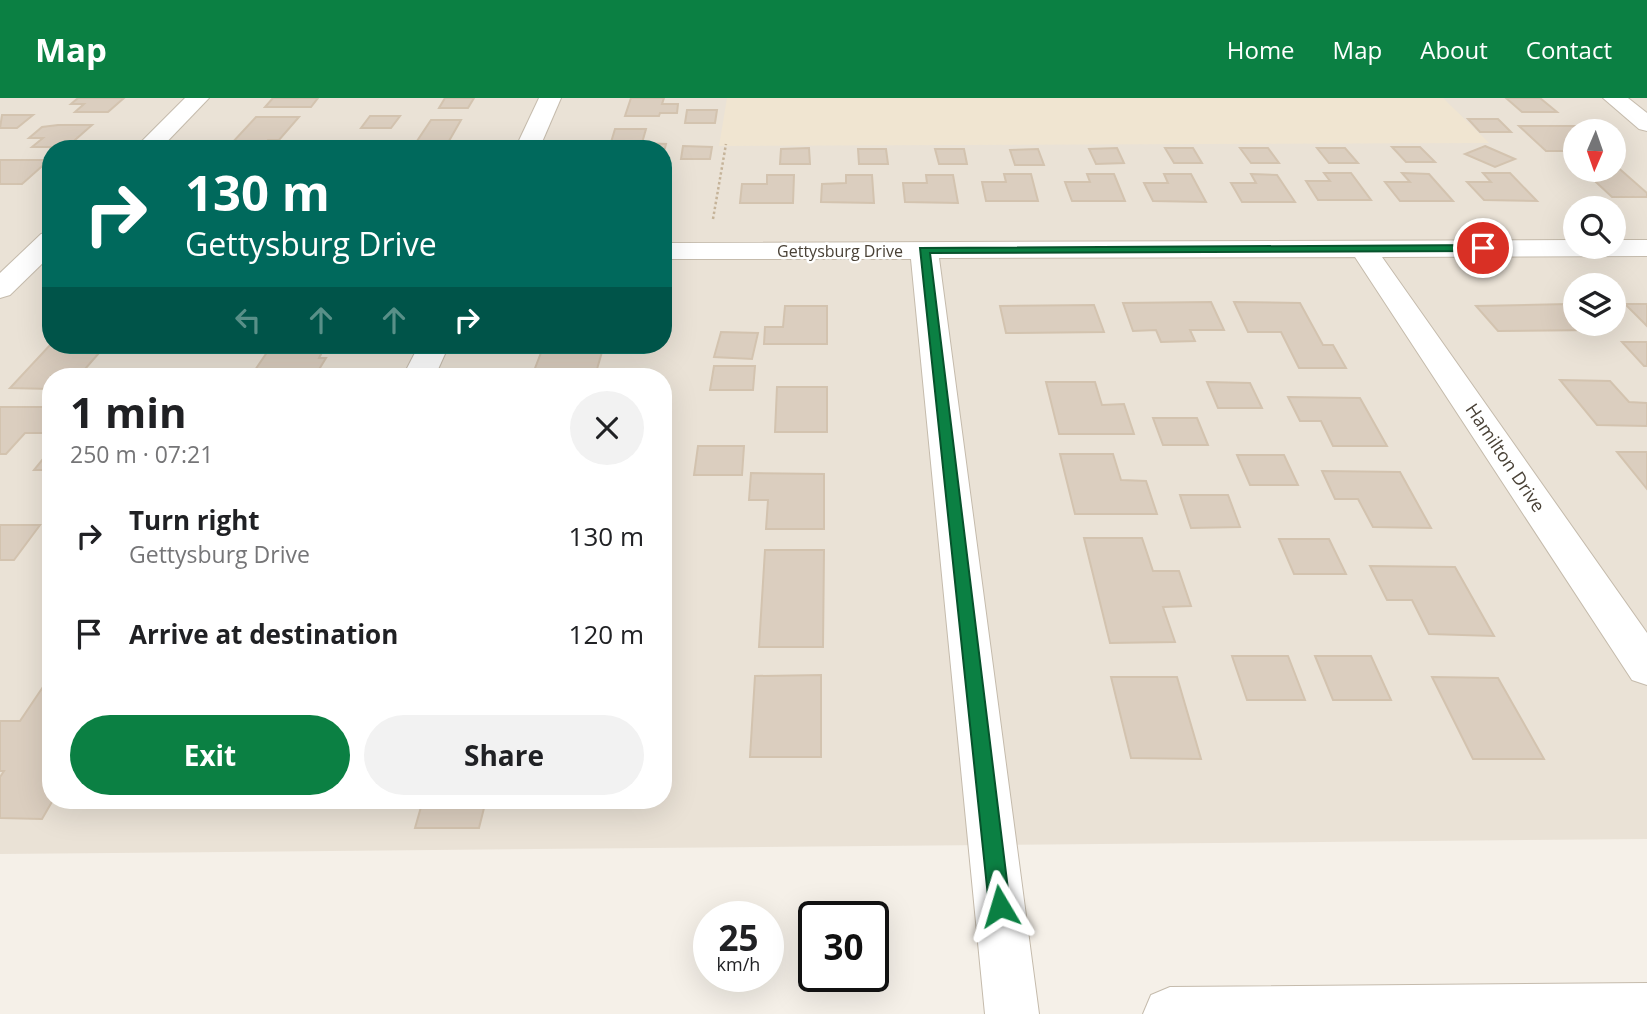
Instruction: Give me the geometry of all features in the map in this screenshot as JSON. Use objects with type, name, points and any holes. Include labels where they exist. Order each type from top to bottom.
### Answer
[{"type":"street","points":[[155,140],[198,98]]},
{"type":"street","points":[[531,140],[551,98]]},
{"type":"street","points":[[1614,98],[1647,124]]},
{"type":"street","name":"Gettysburg Drive","points":[[672,251],[1647,248]]},
{"type":"street","points":[[0,289],[42,249]]},
{"type":"street","name":"Hamilton Drive","points":[[1363,249],[1647,667]]},
{"type":"street","points":[[924,250],[1012,1014]]},
{"type":"street","points":[[1170,1014],[1647,1010]]},
{"type":"path","points":[[711,230],[726,144]]},
{"type":"shaded area","points":[[0,98],[1647,98],[1647,839],[0,854]]},
{"type":"shaded area","points":[[727,98],[1443,98],[1489,143],[719,146]]},
{"type":"building","points":[[78,98],[124,98],[108,112],[75,112],[84,104],[71,104]]},
{"type":"building","points":[[273,98],[318,98],[311,107],[265,107]]},
{"type":"building","points":[[445,98],[474,98],[468,108],[439,108]]},
{"type":"building","points":[[631,98],[664,98],[662,104],[678,104],[677,113],[625,116]]},
{"type":"building","points":[[1506,98],[1540,98],[1557,112],[1522,112]]},
{"type":"building","points":[[687,110],[717,110],[715,123],[685,123]]},
{"type":"building","points":[[2,115],[33,115],[17,128],[0,128]]},
{"type":"building","points":[[370,116],[400,116],[391,128],[361,128]]},
{"type":"building","points":[[256,117],[299,117],[279,140],[235,140]]},
{"type":"building","points":[[1468,119],[1498,119],[1511,132],[1480,132]]},
{"type":"building","points":[[431,120],[461,120],[450,140],[418,140]]},
{"type":"building","points":[[92,125],[75,140],[42,140],[42,147],[32,147],[43,138],[29,138],[42,127]]},
{"type":"building","points":[[1519,126],[1563,126],[1563,151],[1546,151]]},
{"type":"building","points":[[615,129],[646,129],[643,140],[612,140]]},
{"type":"building","points":[[683,146],[712,147],[710,159],[681,159]]},
{"type":"building","points":[[1485,146],[1515,159],[1495,167],[1465,154]]},
{"type":"building","points":[[1392,147],[1420,147],[1435,162],[1406,162]]},
{"type":"building","points":[[809,148],[810,164],[780,164],[781,149]]},
{"type":"building","points":[[1117,148],[1124,163],[1096,164],[1089,149]]},
{"type":"building","points":[[1165,148],[1193,148],[1202,163],[1174,163]]},
{"type":"building","points":[[1240,148],[1268,148],[1279,163],[1251,163]]},
{"type":"building","points":[[1317,148],[1345,148],[1358,163],[1329,163]]},
{"type":"building","points":[[858,149],[886,149],[888,164],[859,164]]},
{"type":"building","points":[[935,149],[964,149],[967,164],[939,164]]},
{"type":"building","points":[[1038,149],[1044,165],[1015,165],[1010,150]]},
{"type":"building","points":[[0,160],[42,160],[42,166],[22,184],[0,184]]},
{"type":"building","points":[[1324,173],[1351,173],[1371,200],[1318,200],[1306,181],[1330,181]]},
{"type":"building","points":[[1402,173],[1429,174],[1453,201],[1400,201],[1385,182],[1410,182]]},
{"type":"building","points":[[1483,173],[1510,173],[1537,201],[1484,200],[1467,182],[1491,182]]},
{"type":"building","points":[[1004,174],[1031,174],[1038,201],[986,201],[982,182],[1006,182]]},
{"type":"building","points":[[1087,174],[1114,174],[1125,201],[1072,201],[1065,182],[1090,182]]},
{"type":"building","points":[[1164,174],[1191,174],[1206,202],[1153,201],[1144,183],[1168,183]]},
{"type":"building","points":[[1251,174],[1277,175],[1295,202],[1242,202],[1231,183],[1256,183]]},
{"type":"building","points":[[767,175],[794,175],[793,203],[740,203],[742,184],[767,184]]},
{"type":"building","points":[[846,175],[872,175],[874,203],[821,202],[822,184],[846,183]]},
{"type":"building","points":[[926,175],[953,175],[958,203],[905,202],[903,183],[927,183]]},
{"type":"building","points":[[1626,175],[1647,193],[1647,197],[1611,196],[1596,182],[1626,182]]},
{"type":"building","points":[[1211,302],[1224,330],[1190,330],[1195,341],[1161,342],[1156,330],[1133,331],[1123,303]]},
{"type":"building","points":[[1234,302],[1300,303],[1323,345],[1333,345],[1346,368],[1299,368],[1281,332],[1248,332]]},
{"type":"building","points":[[1563,304],[1563,330],[1498,331],[1476,306]]},
{"type":"building","points":[[1626,304],[1647,304],[1647,326],[1626,305]]},
{"type":"building","points":[[1094,305],[1104,332],[1006,333],[1000,306]]},
{"type":"building","points":[[785,306],[827,306],[827,344],[764,344],[765,327],[783,327]]},
{"type":"building","points":[[721,332],[758,333],[752,359],[714,357]]},
{"type":"building","points":[[1622,342],[1647,342],[1647,366],[1644,366]]},
{"type":"building","points":[[42,354],[98,354],[86,368],[42,368],[42,389],[10,388]]},
{"type":"building","points":[[266,354],[321,354],[319,358],[326,358],[320,368],[256,368]]},
{"type":"building","points":[[541,354],[601,354],[597,368],[535,368]]},
{"type":"building","points":[[714,366],[755,366],[753,390],[710,390]]},
{"type":"building","points":[[1560,380],[1610,381],[1629,402],[1647,403],[1647,426],[1597,425]]},
{"type":"building","points":[[1046,382],[1095,382],[1102,405],[1124,404],[1134,434],[1059,434]]},
{"type":"building","points":[[1207,382],[1250,383],[1262,408],[1218,408]]},
{"type":"building","points":[[777,387],[827,387],[827,432],[775,432]]},
{"type":"building","points":[[1288,397],[1360,398],[1387,446],[1333,446],[1321,421],[1300,421]]},
{"type":"building","points":[[0,407],[42,407],[42,433],[25,433],[6,454],[0,454]]},
{"type":"building","points":[[1153,418],[1197,418],[1208,445],[1163,445]]},
{"type":"building","points":[[698,446],[744,446],[742,475],[694,475]]},
{"type":"building","points":[[1617,452],[1647,452],[1647,489]]},
{"type":"building","points":[[1060,454],[1113,454],[1121,480],[1146,481],[1157,514],[1075,514]]},
{"type":"building","points":[[1237,455],[1284,455],[1298,485],[1250,485]]},
{"type":"building","points":[[42,460],[42,470],[34,470]]},
{"type":"building","points":[[1322,471],[1400,472],[1431,528],[1373,527],[1358,499],[1335,499]]},
{"type":"building","points":[[751,473],[824,474],[824,529],[766,529],[768,500],[749,500]]},
{"type":"building","points":[[1180,495],[1228,495],[1240,527],[1191,528]]},
{"type":"building","points":[[0,525],[40,525],[14,560],[0,560]]},
{"type":"building","points":[[1084,538],[1142,538],[1153,571],[1179,571],[1191,606],[1163,607],[1175,642],[1110,643]]},
{"type":"building","points":[[1279,539],[1329,539],[1346,574],[1294,574]]},
{"type":"building","points":[[765,550],[824,550],[823,647],[759,647]]},
{"type":"building","points":[[1370,566],[1455,567],[1494,636],[1429,634],[1412,600],[1387,600]]},
{"type":"building","points":[[1232,656],[1288,656],[1305,700],[1247,700]]},
{"type":"building","points":[[1315,656],[1371,656],[1391,700],[1333,700]]},
{"type":"building","points":[[821,675],[821,757],[750,757],[755,676]]},
{"type":"building","points":[[1111,677],[1177,677],[1201,759],[1131,758]]},
{"type":"building","points":[[1432,677],[1498,678],[1544,759],[1473,759]]},
{"type":"building","points":[[42,688],[42,809],[48,809],[42,819],[0,818],[0,777],[4,771],[0,771],[0,721],[20,721]]},
{"type":"building","points":[[420,809],[484,809],[479,828],[415,828]]},
{"type":"route","points":[[1000,906],[924,250],[1483,248]]}]
